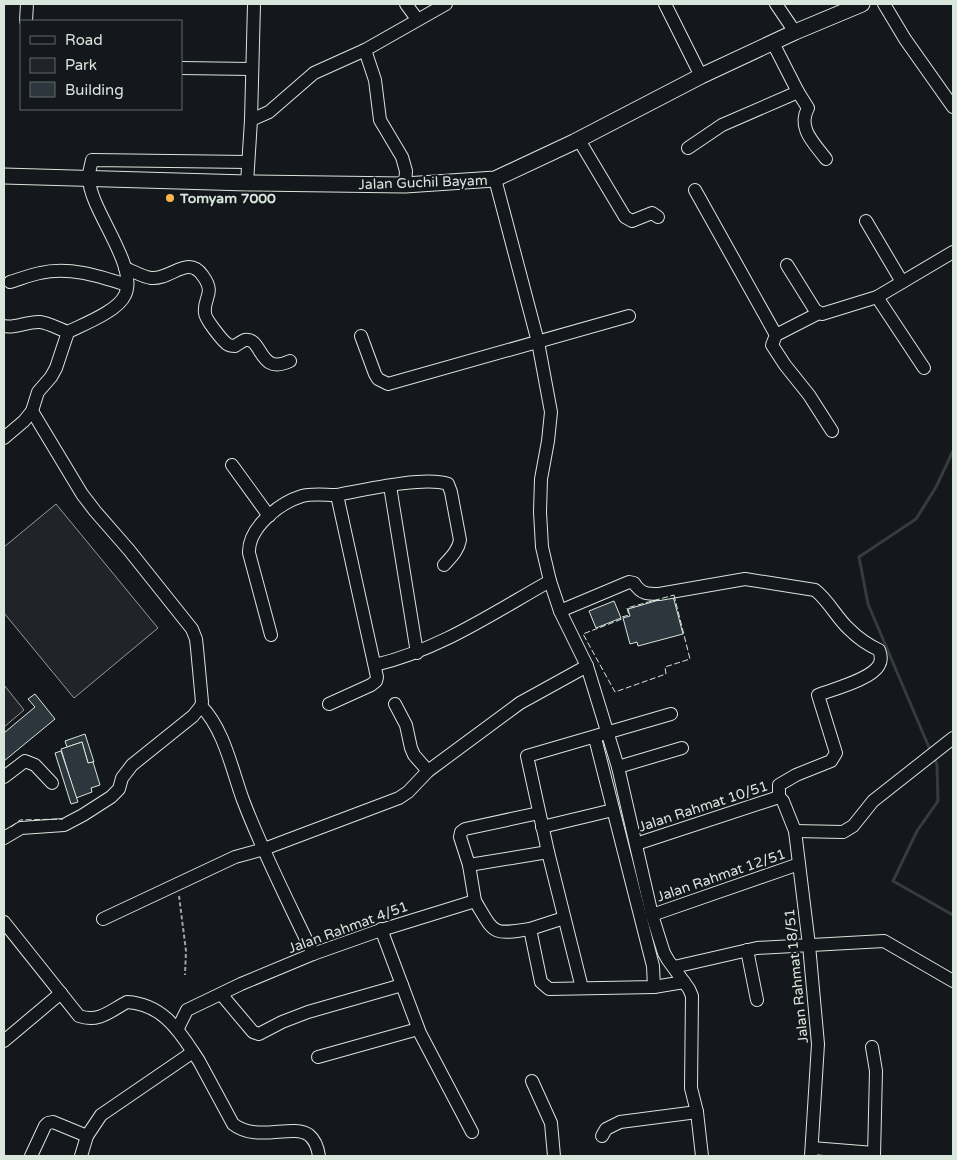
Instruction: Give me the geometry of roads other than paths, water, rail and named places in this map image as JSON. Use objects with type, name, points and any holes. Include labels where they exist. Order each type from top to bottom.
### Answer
[{"type":"main road","name":"Jalan Guchil Bayam","points":[[4,176],[247,183],[405,185],[494,179],[579,140],[701,76],[795,32],[862,4]]},
{"type":"street","points":[[26,4],[26,20]]},
{"type":"street","points":[[406,4],[417,19]]},
{"type":"street","points":[[251,120],[269,112],[314,73],[366,50],[446,4]]},
{"type":"street","points":[[664,4],[701,76]]},
{"type":"street","points":[[776,4],[795,32]]},
{"type":"street","points":[[884,4],[953,108]]},
{"type":"street","points":[[247,183],[251,120],[251,70],[257,5]]},
{"type":"street","points":[[773,42],[798,92],[807,103],[808,108],[804,116],[804,127],[826,159]]},
{"type":"street","points":[[366,50],[375,80],[380,120],[402,157],[406,170],[405,185]]},
{"type":"street","points":[[182,68],[251,70]]},
{"type":"street","points":[[688,148],[722,125],[798,92]]},
{"type":"street","points":[[579,140],[625,217],[632,221],[652,213],[658,217]]},
{"type":"street","points":[[4,438],[24,421],[32,411],[38,392],[56,368],[68,332],[110,310],[126,294],[125,268],[96,203],[89,179],[92,160],[248,162]]},
{"type":"street","points":[[494,179],[538,342],[551,412],[541,479],[542,547],[550,581],[560,611],[587,666],[618,767],[652,915],[664,953],[690,989],[692,996],[691,1088],[697,1112],[702,1156]]},
{"type":"street","points":[[695,190],[776,335]]},
{"type":"street","points":[[866,221],[902,282]]},
{"type":"street","points":[[832,431],[809,395],[772,345],[776,335],[819,314],[877,297],[953,252]]},
{"type":"street","points":[[787,265],[819,314]]},
{"type":"street","points":[[125,268],[151,278],[167,275],[187,266],[196,268],[203,275],[208,285],[209,296],[204,310],[205,317],[226,343],[234,346],[244,340],[249,340],[268,362],[274,365],[282,365],[290,361]]},
{"type":"street","points":[[10,282],[40,272],[60,270],[79,272],[127,285]]},
{"type":"street","points":[[877,297],[924,368]]},
{"type":"street","points":[[361,336],[375,374],[378,379],[388,384],[629,316]]},
{"type":"street","points":[[4,326],[10,328],[20,324],[40,322],[68,332]]},
{"type":"street","points":[[4,838],[21,828],[64,825],[111,797],[119,790],[125,772],[132,765],[193,716],[201,706],[202,696],[196,639],[192,630],[82,494],[32,411]]},
{"type":"street","points":[[232,465],[269,516]]},
{"type":"street","points":[[271,635],[248,544],[257,528],[269,516],[288,503],[303,496],[337,495],[390,486],[438,481],[448,484],[452,492],[460,540],[454,555],[444,565]]},
{"type":"street","points":[[390,486],[417,653]]},
{"type":"street","points":[[329,704],[376,682],[375,666],[337,495]]},
{"type":"street","points":[[560,611],[629,582],[634,583],[638,590],[645,594],[659,594],[745,579],[815,590],[824,597],[848,629],[870,646],[879,650],[881,664],[873,673],[818,694],[836,753],[831,761],[796,775],[779,785],[779,797]]},
{"type":"street","points":[[375,666],[417,653],[446,641],[550,581]]},
{"type":"street","points":[[103,919],[235,857],[264,849],[399,798],[408,792],[428,771],[520,703],[587,666]]},
{"type":"street","points":[[395,704],[406,725],[414,755],[428,771]]},
{"type":"street","points":[[201,706],[212,721],[226,750],[243,801],[313,954]]},
{"type":"street","points":[[582,988],[542,827],[527,756],[608,734],[671,714]]},
{"type":"street","points":[[594,738],[653,966],[654,987]]},
{"type":"street","points":[[795,830],[843,832],[853,826],[873,801],[950,740]]},
{"type":"street","points":[[618,767],[682,748]]},
{"type":"street","points":[[4,777],[25,761],[35,765],[52,783]]},
{"type":"street","name":"Jalan Rahmat 18/51","points":[[779,797],[783,801],[795,830],[810,945],[818,1044],[812,1152]]},
{"type":"street","name":"Jalan Rahmat 10/51","points":[[636,844],[779,797]]},
{"type":"street","points":[[542,827],[613,810]]},
{"type":"street","points":[[539,812],[465,829],[461,832],[460,837],[469,865],[475,901],[490,925],[496,931],[504,933],[530,929],[564,918]]},
{"type":"street","points":[[469,865],[548,852]]},
{"type":"street","name":"Jalan Rahmat 12/51","points":[[652,915],[799,864]]},
{"type":"street","name":"Jalan Rahmat 4/51","points":[[178,1028],[187,1010],[313,954],[381,929],[475,901]]},
{"type":"street","points":[[4,922],[79,1016],[89,1019],[99,1018],[127,1002],[135,1002],[152,1007],[178,1028],[199,1061],[233,1124],[241,1131],[251,1133],[302,1132],[310,1136],[317,1147],[319,1156]]},
{"type":"street","points":[[381,929],[418,1029],[472,1132]]},
{"type":"street","points":[[530,929],[541,982],[544,987],[549,989],[654,987],[684,982]]},
{"type":"street","points":[[674,967],[757,948],[884,942],[953,981]]},
{"type":"street","points":[[747,950],[757,1000]]},
{"type":"street","points":[[222,994],[253,1032],[259,1034],[282,1022],[308,1012],[402,985]]},
{"type":"street","points":[[4,1041],[61,993]]},
{"type":"street","points":[[318,1057],[418,1029]]},
{"type":"street","points":[[812,1152],[874,1155],[876,1070],[872,1047]]},
{"type":"street","points":[[80,1156],[87,1136],[101,1115],[193,1052]]},
{"type":"street","points":[[532,1081],[551,1123],[554,1156]]},
{"type":"street","points":[[602,1136],[606,1129],[620,1122],[697,1112]]},
{"type":"street","points":[[31,1156],[48,1122],[53,1122],[87,1136]]},
{"type":"waterway","points":[[931,752],[868,604],[859,557],[916,519],[936,487],[953,451]]},
{"type":"waterway","points":[[934,757],[937,765],[938,801],[917,831],[893,881],[953,915]]},
{"type":"place","name":"Tomyam 7000","points":[[170,198]]}]
